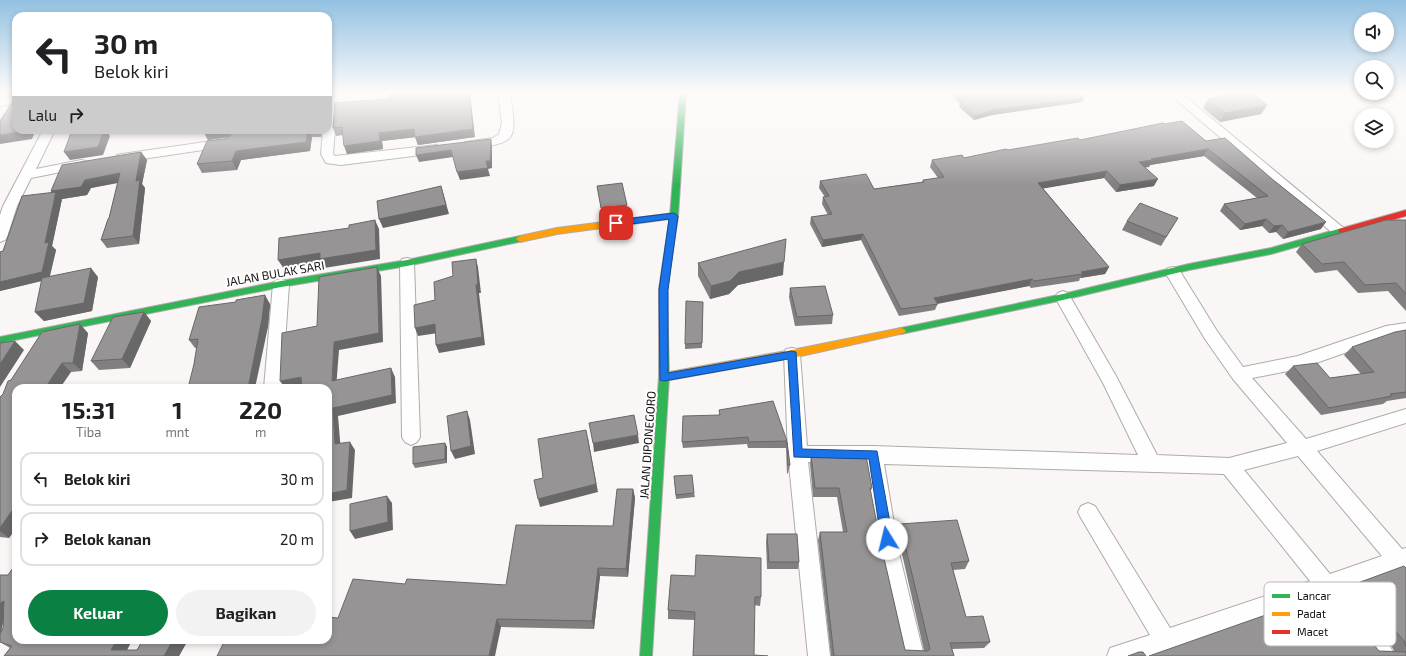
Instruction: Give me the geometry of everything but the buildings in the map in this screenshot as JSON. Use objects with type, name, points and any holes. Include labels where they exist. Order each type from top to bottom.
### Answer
[{"type":"street","points":[[329,134],[327,154],[331,160],[341,161],[503,139],[508,124]]},
{"type":"street","name":"JALAN DIPONEGORO","points":[[646,656],[664,377],[663,290],[674,216],[681,124]]},
{"type":"street","points":[[1211,124],[1341,232]]},
{"type":"street","points":[[0,237],[10,206],[47,134]]},
{"type":"street","points":[[106,160],[231,142]]},
{"type":"street","points":[[27,175],[91,162]]},
{"type":"street","points":[[664,377],[792,354],[1063,297],[1189,267],[1271,251],[1406,213]]},
{"type":"street","name":"JALAN BULAK SARI","points":[[0,340],[281,284],[407,263],[557,231],[674,216]]},
{"type":"street","points":[[407,263],[411,438]]},
{"type":"street","points":[[1173,272],[1211,335],[1238,374],[1300,447],[1403,561],[1333,582]]},
{"type":"street","points":[[273,384],[281,284]]},
{"type":"street","points":[[1063,297],[1110,381],[1151,463]]},
{"type":"street","points":[[1238,374],[1299,362],[1386,332],[1406,329]]},
{"type":"street","points":[[36,351],[48,330]]},
{"type":"street","points":[[792,354],[797,454],[807,559],[819,656]]},
{"type":"street","points":[[797,454],[873,454],[1229,466],[1327,441],[1383,422],[1406,416]]},
{"type":"street","points":[[873,454],[889,553],[913,656]]},
{"type":"street","points":[[1229,466],[1324,582]]},
{"type":"street","points":[[1088,512],[1166,641]]},
{"type":"street","points":[[1118,656],[1166,641],[1264,606]]},
{"type":"street","points":[[1375,646],[1383,656]]},
{"type":"traffic: fast","points":[[646,656],[664,377],[663,289],[674,216],[681,124]]},
{"type":"traffic: fast","points":[[901,331],[1063,297],[1189,267],[1271,251],[1342,231]]},
{"type":"traffic: fast","points":[[0,340],[281,284],[407,263],[520,239]]},
{"type":"traffic: slow","points":[[520,239],[557,231],[674,216]]},
{"type":"traffic: slow","points":[[664,377],[792,354],[901,331]]},
{"type":"traffic: jam","points":[[1342,231],[1406,213]]},
{"type":"route","points":[[616,223],[674,216],[663,290],[664,377],[792,354],[797,454],[873,454],[887,539]]}]
